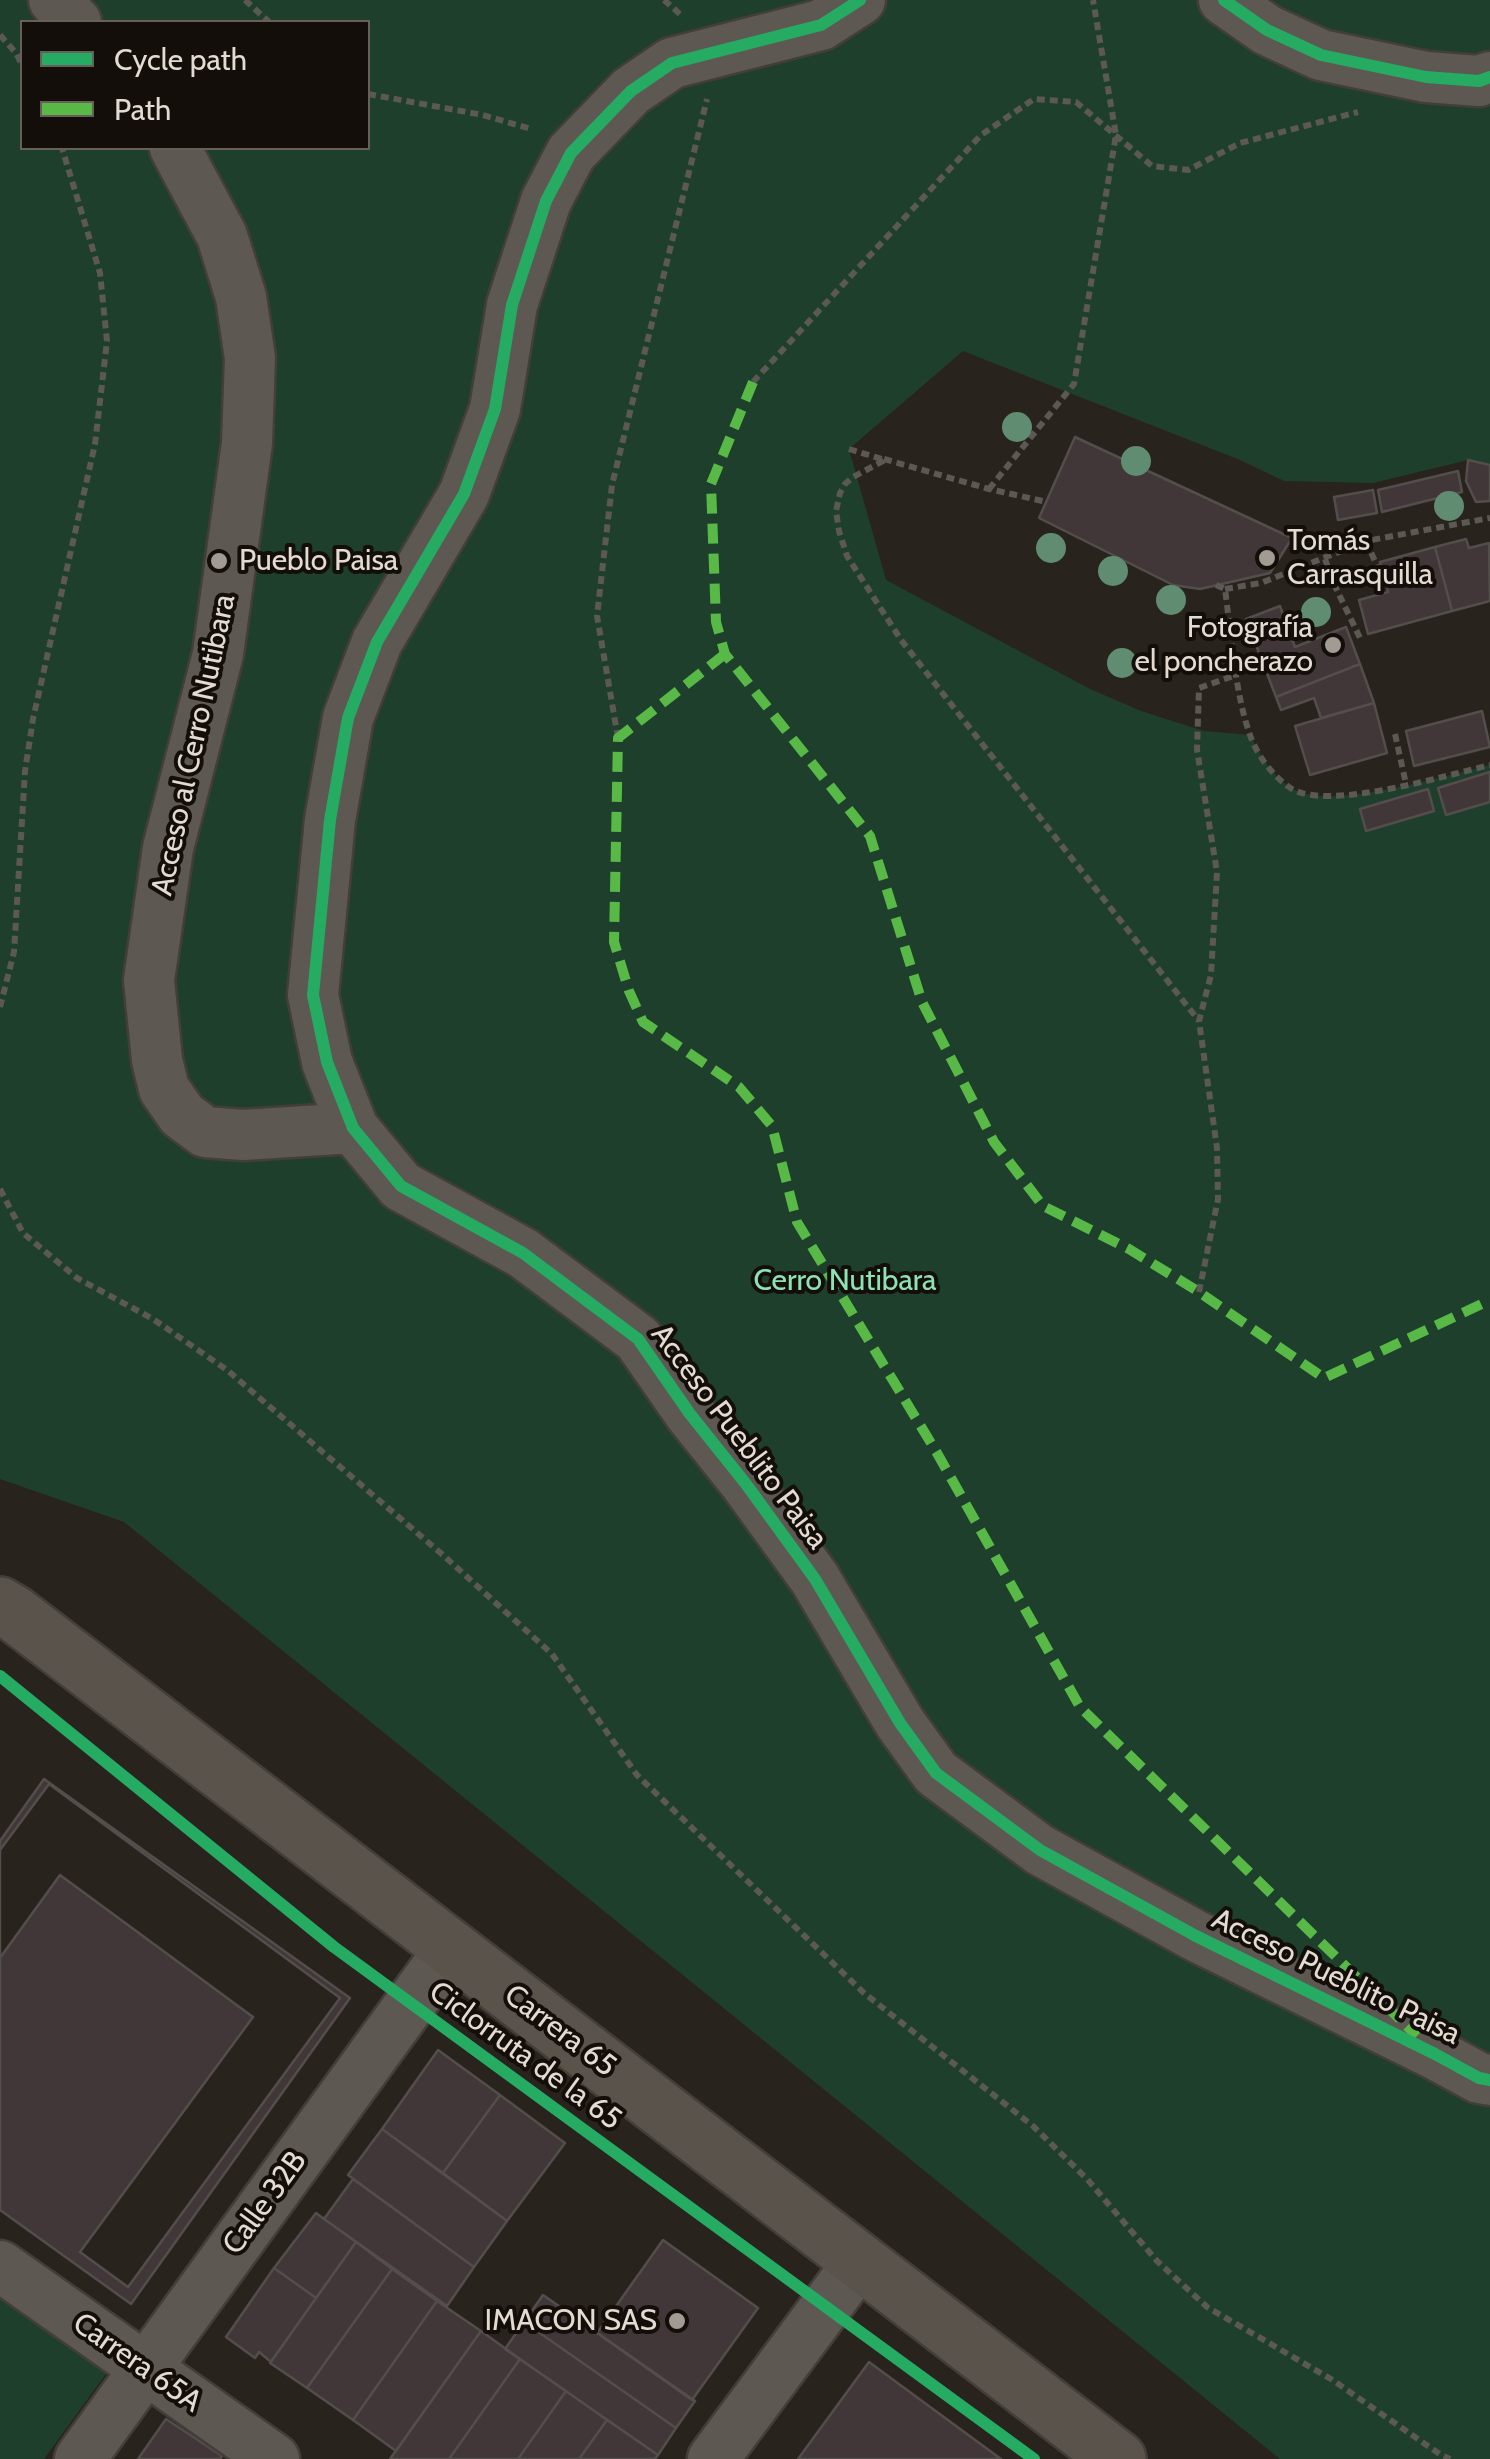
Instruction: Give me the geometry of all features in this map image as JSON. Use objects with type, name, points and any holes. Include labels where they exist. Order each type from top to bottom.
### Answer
[{"type":"main road","name":"Carrera 65","points":[[0,1605],[1118,2459]]},
{"type":"street","points":[[54,0],[74,20]]},
{"type":"street","name":"Acceso Pueblito Paisa","points":[[860,0],[821,26],[672,63],[631,91],[571,152],[546,201],[512,304],[495,409],[464,494],[377,642],[348,718],[330,820],[313,995],[327,1062],[353,1128],[401,1186],[523,1253],[638,1339],[815,1579],[900,1723],[936,1774],[1058,1860],[1196,1936],[1479,2078],[1490,2080]]},
{"type":"street","points":[[1224,0],[1267,30],[1321,56],[1426,77],[1479,81],[1490,77]]},
{"type":"street","name":"Acceso al Cerro Nutibara","points":[[177,150],[222,236],[241,297],[250,358],[246,444],[218,654],[168,848],[149,980],[156,1060],[164,1090],[182,1115],[205,1132],[243,1134],[353,1128]]},
{"type":"street","name":"Calle 32B","points":[[80,2459],[451,1948]]},
{"type":"street","points":[[713,2459],[860,2261]]},
{"type":"street","name":"Carrera 65A","points":[[0,2266],[274,2459]]},
{"type":"path","points":[[244,0],[267,20]]},
{"type":"path","points":[[990,489],[1074,384],[1116,135],[1093,0]]},
{"type":"path","points":[[0,35],[20,60]]},
{"type":"path","points":[[618,738],[597,616],[612,485],[720,50]]},
{"type":"path","points":[[370,94],[498,119],[530,129],[571,152]]},
{"type":"path","points":[[753,382],[981,135],[1034,99],[1076,102],[1152,166],[1188,170],[1240,143],[1369,110]]},
{"type":"path","points":[[0,1007],[14,952],[28,754],[95,444],[107,341],[100,273],[63,150]]},
{"type":"path","points":[[1046,502],[849,449],[884,460],[844,484],[836,511],[847,556],[901,640],[1199,1021]]},
{"type":"path","points":[[1216,585],[1225,589],[1261,583],[1366,541],[1490,518]]},
{"type":"path","points":[[1366,541],[1378,568]]},
{"type":"path","points":[[1325,559],[1360,638]]},
{"type":"path","points":[[1225,589],[1236,675],[1250,735],[1266,766],[1294,790],[1322,796],[1371,792],[1490,765]]},
{"type":"path","points":[[1199,1292],[1218,1199],[1217,1148],[1199,1021],[1211,975],[1218,872],[1197,750],[1199,688],[1236,675]]},
{"type":"path","points":[[1395,734],[1406,784]]},
{"type":"path","points":[[0,1188],[22,1233],[76,1278],[153,1319],[228,1370],[552,1654],[637,1775],[864,1993],[1033,2126],[1088,2179],[1157,2261],[1208,2307],[1332,2379],[1450,2459]]},
{"type":"green space","name":"Cerro Nutibara","points":[[0,0],[1490,0],[1490,465],[1468,460],[1373,483],[1284,481],[963,351],[849,449],[886,580],[1090,689],[1141,711],[1204,731],[1250,735],[1279,778],[1310,795],[1360,794],[1490,765],[1490,2459],[1280,2459],[124,1522],[0,1479]]},
{"type":"green space","points":[[0,2284],[114,2363],[44,2459],[0,2459]]},
{"type":"building","points":[[1075,437],[1292,538],[1270,573],[1200,589],[1173,585],[1039,518]]},
{"type":"building","points":[[1468,460],[1490,465],[1490,501],[1476,502],[1466,481]]},
{"type":"building","points":[[1458,471],[1462,492],[1382,512],[1378,490]]},
{"type":"building","points":[[1373,490],[1377,513],[1338,520],[1334,497]]},
{"type":"building","points":[[1466,539],[1469,548],[1489,543],[1490,601],[1452,611],[1435,547]]},
{"type":"building","points":[[1435,547],[1452,611],[1368,634],[1359,600],[1388,592],[1380,562]]},
{"type":"building","points":[[1280,606],[1295,647],[1346,627],[1360,664],[1276,697],[1246,619]]},
{"type":"building","points":[[1360,664],[1374,703],[1321,718],[1314,698],[1281,710],[1276,697]]},
{"type":"building","points":[[1374,703],[1387,753],[1310,775],[1295,726]]},
{"type":"building","points":[[1482,711],[1490,747],[1414,766],[1406,731]]},
{"type":"building","points":[[1490,772],[1490,802],[1446,815],[1438,788]]},
{"type":"building","points":[[1428,789],[1434,811],[1366,831],[1360,809]]},
{"type":"building","points":[[44,1779],[350,1998],[131,2304],[0,2210],[0,1841]]},
{"type":"building","points":[[49,1784],[340,1998],[128,2287],[80,2252],[253,2017],[60,1875],[0,1958],[0,1850]]},
{"type":"building","points":[[438,2050],[500,2095],[443,2173],[382,2129]]},
{"type":"building","points":[[500,2095],[565,2143],[507,2221],[443,2173]]},
{"type":"building","points":[[382,2129],[507,2221],[474,2267],[348,2175]]},
{"type":"building","points":[[353,2179],[474,2267],[447,2306],[324,2219]]},
{"type":"building","points":[[316,2213],[356,2242],[316,2298],[274,2268]]},
{"type":"building","name":"IMACON SAS","points":[[663,2240],[758,2308],[692,2400],[597,2333]]},
{"type":"building","points":[[356,2242],[392,2269],[307,2388],[270,2363]]},
{"type":"building","points":[[274,2268],[316,2298],[271,2362],[259,2352],[255,2358],[226,2337]]},
{"type":"building","points":[[392,2269],[437,2301],[353,2420],[307,2388]]},
{"type":"building","points":[[543,2295],[695,2401],[676,2428],[524,2322]]},
{"type":"building","points":[[437,2301],[481,2331],[396,2451],[353,2420]]},
{"type":"building","points":[[524,2322],[676,2428],[658,2455],[505,2349]]},
{"type":"building","points":[[481,2331],[520,2359],[449,2459],[390,2459]]},
{"type":"building","points":[[520,2359],[566,2391],[518,2459],[449,2459]]},
{"type":"building","points":[[869,2362],[1001,2459],[798,2459]]},
{"type":"building","points":[[566,2391],[607,2420],[579,2459],[518,2459]]},
{"type":"building","points":[[166,2419],[222,2456],[220,2459],[138,2459]]},
{"type":"building","points":[[607,2420],[658,2455],[655,2459],[579,2459]]},
{"type":"marked path","points":[[753,382],[711,484],[716,622],[725,654],[870,836],[922,1002],[994,1142],[1043,1206],[1129,1249],[1324,1378],[1490,1300]]},
{"type":"marked path","points":[[725,654],[618,738],[614,942],[643,1022],[739,1087],[772,1126],[797,1222],[937,1453],[1080,1707],[1417,2036]]},
{"type":"cycle path","points":[[860,0],[821,25],[672,63],[631,91],[571,153],[546,201],[512,305],[495,409],[464,494],[377,642],[348,718],[330,820],[313,995],[327,1062],[353,1128],[401,1186],[523,1253],[638,1339],[815,1579],[900,1723],[936,1773],[1040,1850],[1196,1936],[1479,2078],[1490,2080]]},
{"type":"cycle path","points":[[1224,0],[1267,30],[1321,55],[1426,77],[1479,81],[1490,77]]},
{"type":"cycle path","name":"Ciclorruta de la 65","points":[[0,1676],[334,1947],[1034,2459]]},
{"type":"place","name":"Tomás Carrasquilla","points":[[1267,558]]},
{"type":"place","name":"Pueblo Paisa","points":[[219,561]]},
{"type":"place","name":"Fotografía el poncherazo","points":[[1333,645]]},
{"type":"place","name":"IMACON SAS","points":[[677,2321]]}]
